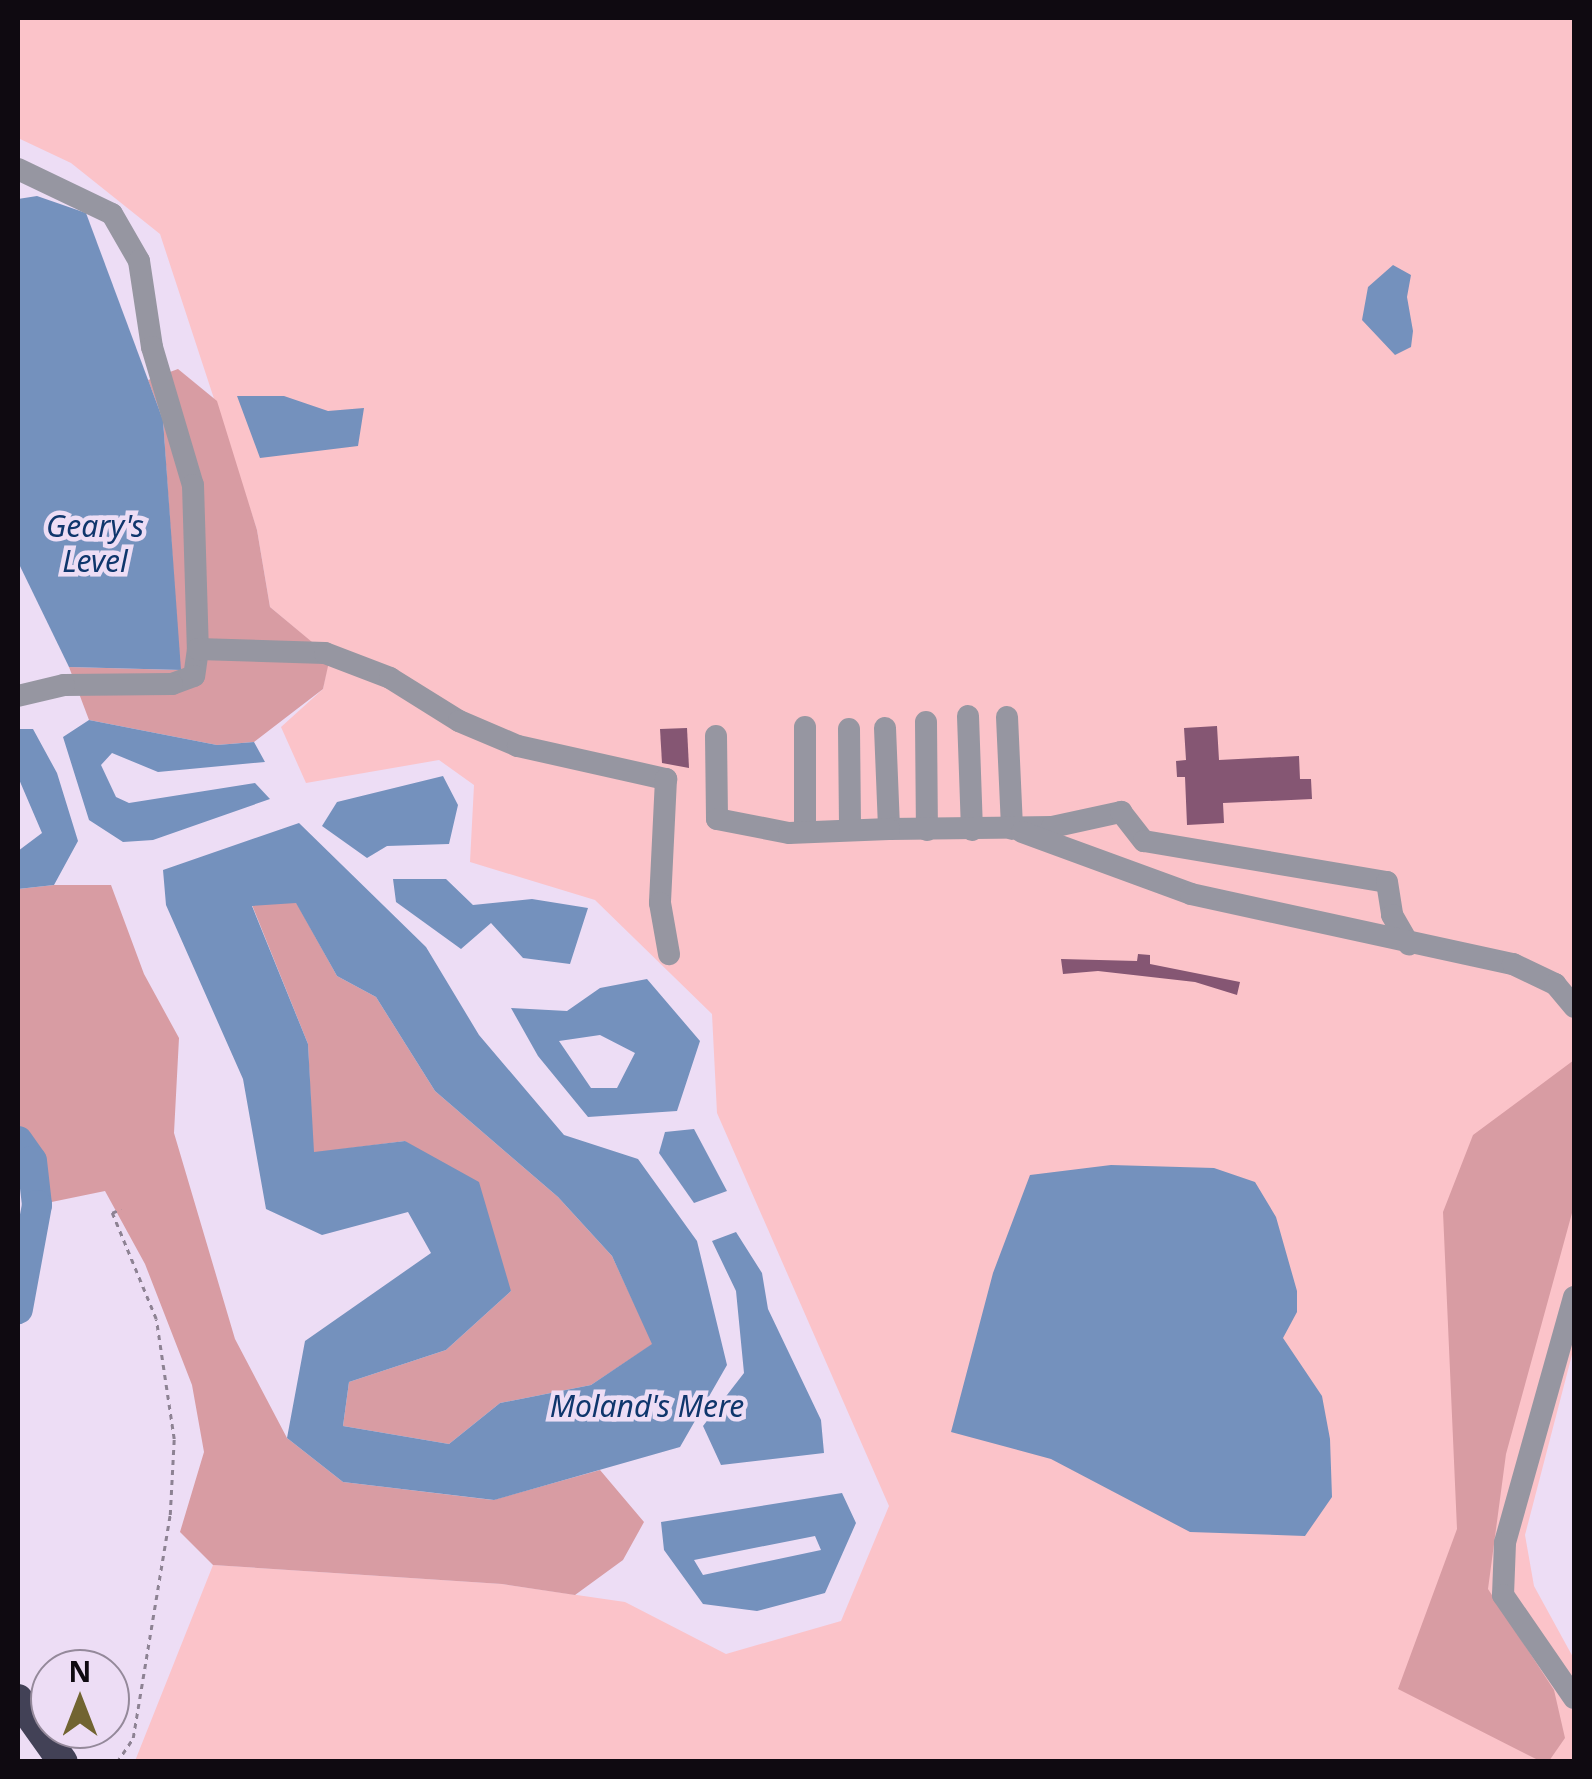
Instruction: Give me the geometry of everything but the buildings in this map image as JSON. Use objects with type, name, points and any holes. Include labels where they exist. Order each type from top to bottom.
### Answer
[{"type":"highway","points":[[18,1699],[63,1762]]},
{"type":"lane","points":[[18,169],[112,214],[139,260],[152,347],[192,485],[198,649],[194,676],[172,684],[64,685],[18,696]]},
{"type":"lane","points":[[198,649],[325,653],[390,678],[460,720],[518,746],[666,779],[660,903],[668,954]]},
{"type":"lane","points":[[968,716],[972,830]]},
{"type":"lane","points":[[1007,716],[1012,829]]},
{"type":"lane","points":[[926,722],[927,830]]},
{"type":"lane","points":[[805,727],[805,832]]},
{"type":"lane","points":[[884,728],[889,829]]},
{"type":"lane","points":[[849,729],[850,830]]},
{"type":"lane","points":[[716,736],[717,819],[805,832],[972,830],[1012,829],[1122,812],[1144,841],[1387,882],[1392,916],[1408,944]]},
{"type":"lane","points":[[1091,858],[1093,818]]},
{"type":"lane","points":[[1012,829],[1179,890],[1408,944],[1513,964],[1554,984],[1574,1007]]},
{"type":"lane","points":[[1179,890],[1186,849]]},
{"type":"lane","points":[[1574,1297],[1505,1543],[1502,1594],[1574,1698]]},
{"type":"path","points":[[117,1762],[132,1738],[170,1515],[174,1439],[156,1319],[112,1213],[121,1208]]},
{"type":"shaded area","points":[[18,18],[1574,18],[1574,1347],[1525,1535],[1534,1586],[1574,1659],[1574,1761],[135,1761],[213,1565],[502,1584],[625,1602],[726,1654],[841,1621],[889,1506],[717,1113],[712,1014],[595,900],[470,862],[474,785],[439,760],[306,783],[281,727],[323,689],[329,657],[270,607],[257,530],[160,234],[71,163],[18,138]]},
{"type":"shaded area","points":[[178,369],[217,401],[257,530],[270,607],[330,657],[323,689],[254,742],[217,745],[89,720],[69,667],[180,670],[163,420],[148,380]]},
{"type":"shaded area","points":[[111,885],[144,974],[179,1038],[174,1133],[235,1339],[287,1438],[343,1482],[493,1500],[600,1470],[644,1522],[623,1560],[575,1595],[502,1584],[213,1565],[180,1532],[204,1452],[192,1385],[145,1264],[105,1191],[37,1205],[32,1161],[18,1141],[18,889]]},
{"type":"shaded area","points":[[296,902],[337,976],[376,997],[435,1091],[558,1197],[612,1256],[653,1344],[591,1385],[500,1403],[449,1444],[343,1426],[349,1382],[446,1350],[511,1291],[405,1141],[313,1153],[308,1044],[252,905]]},
{"type":"shaded area","points":[[1574,1060],[1572,1213],[1506,1454],[1488,1589],[1554,1690],[1565,1738],[1549,1761],[1540,1761],[1398,1689],[1457,1529],[1443,1212],[1473,1135]]},
{"type":"water","name":"Geary's Level","points":[[37,196],[86,213],[163,420],[181,670],[69,667],[18,562],[18,199]]},
{"type":"water","points":[[1393,265],[1411,275],[1407,297],[1413,331],[1411,347],[1395,355],[1362,320],[1368,287]]},
{"type":"water","points":[[237,396],[284,396],[328,411],[364,408],[358,446],[260,458]]},
{"type":"water","points":[[89,720],[217,745],[254,742],[265,762],[158,772],[112,753],[101,765],[116,797],[129,803],[255,783],[270,799],[153,840],[123,842],[89,820],[63,737]]},
{"type":"water","points":[[18,729],[33,729],[57,773],[78,841],[54,885],[18,889],[18,851],[42,833],[18,777]]},
{"type":"water","points":[[443,776],[458,805],[449,844],[387,846],[367,858],[322,826],[337,802]]},
{"type":"water","name":"Moland's Mere","points":[[299,823],[426,947],[479,1035],[564,1135],[638,1159],[697,1241],[727,1365],[680,1447],[494,1500],[343,1482],[287,1438],[305,1341],[431,1253],[408,1212],[322,1235],[266,1209],[243,1079],[166,905],[163,870]],"holes":[[[296,903],[337,976],[376,997],[435,1091],[558,1197],[612,1256],[652,1344],[591,1385],[500,1403],[449,1444],[343,1426],[349,1382],[446,1350],[511,1291],[479,1182],[405,1141],[314,1152],[308,1044],[252,906]]]},
{"type":"water","points":[[393,879],[446,879],[473,905],[532,899],[588,908],[570,964],[523,958],[491,923],[461,949],[396,902]]},
{"type":"water","points":[[647,979],[700,1041],[677,1111],[588,1117],[538,1056],[511,1008],[567,1011],[600,988]],"holes":[[[600,1035],[635,1053],[617,1088],[591,1088],[559,1041]]]},
{"type":"water","points":[[694,1129],[727,1191],[694,1203],[659,1153],[665,1132]]},
{"type":"water","points":[[1111,1165],[1214,1168],[1255,1182],[1276,1217],[1297,1291],[1297,1312],[1283,1338],[1322,1396],[1330,1439],[1332,1497],[1305,1536],[1190,1532],[1051,1459],[951,1432],[993,1273],[1030,1175]]},
{"type":"water","points":[[736,1232],[762,1273],[768,1309],[821,1420],[824,1453],[721,1465],[703,1426],[744,1373],[736,1291],[712,1241]]},
{"type":"water","points":[[842,1493],[856,1523],[825,1593],[757,1611],[703,1604],[664,1550],[661,1522]],"holes":[[[815,1536],[821,1550],[703,1575],[694,1560]]]},
{"type":"waterway","points":[[18,1141],[32,1161],[37,1205],[18,1309]]}]
